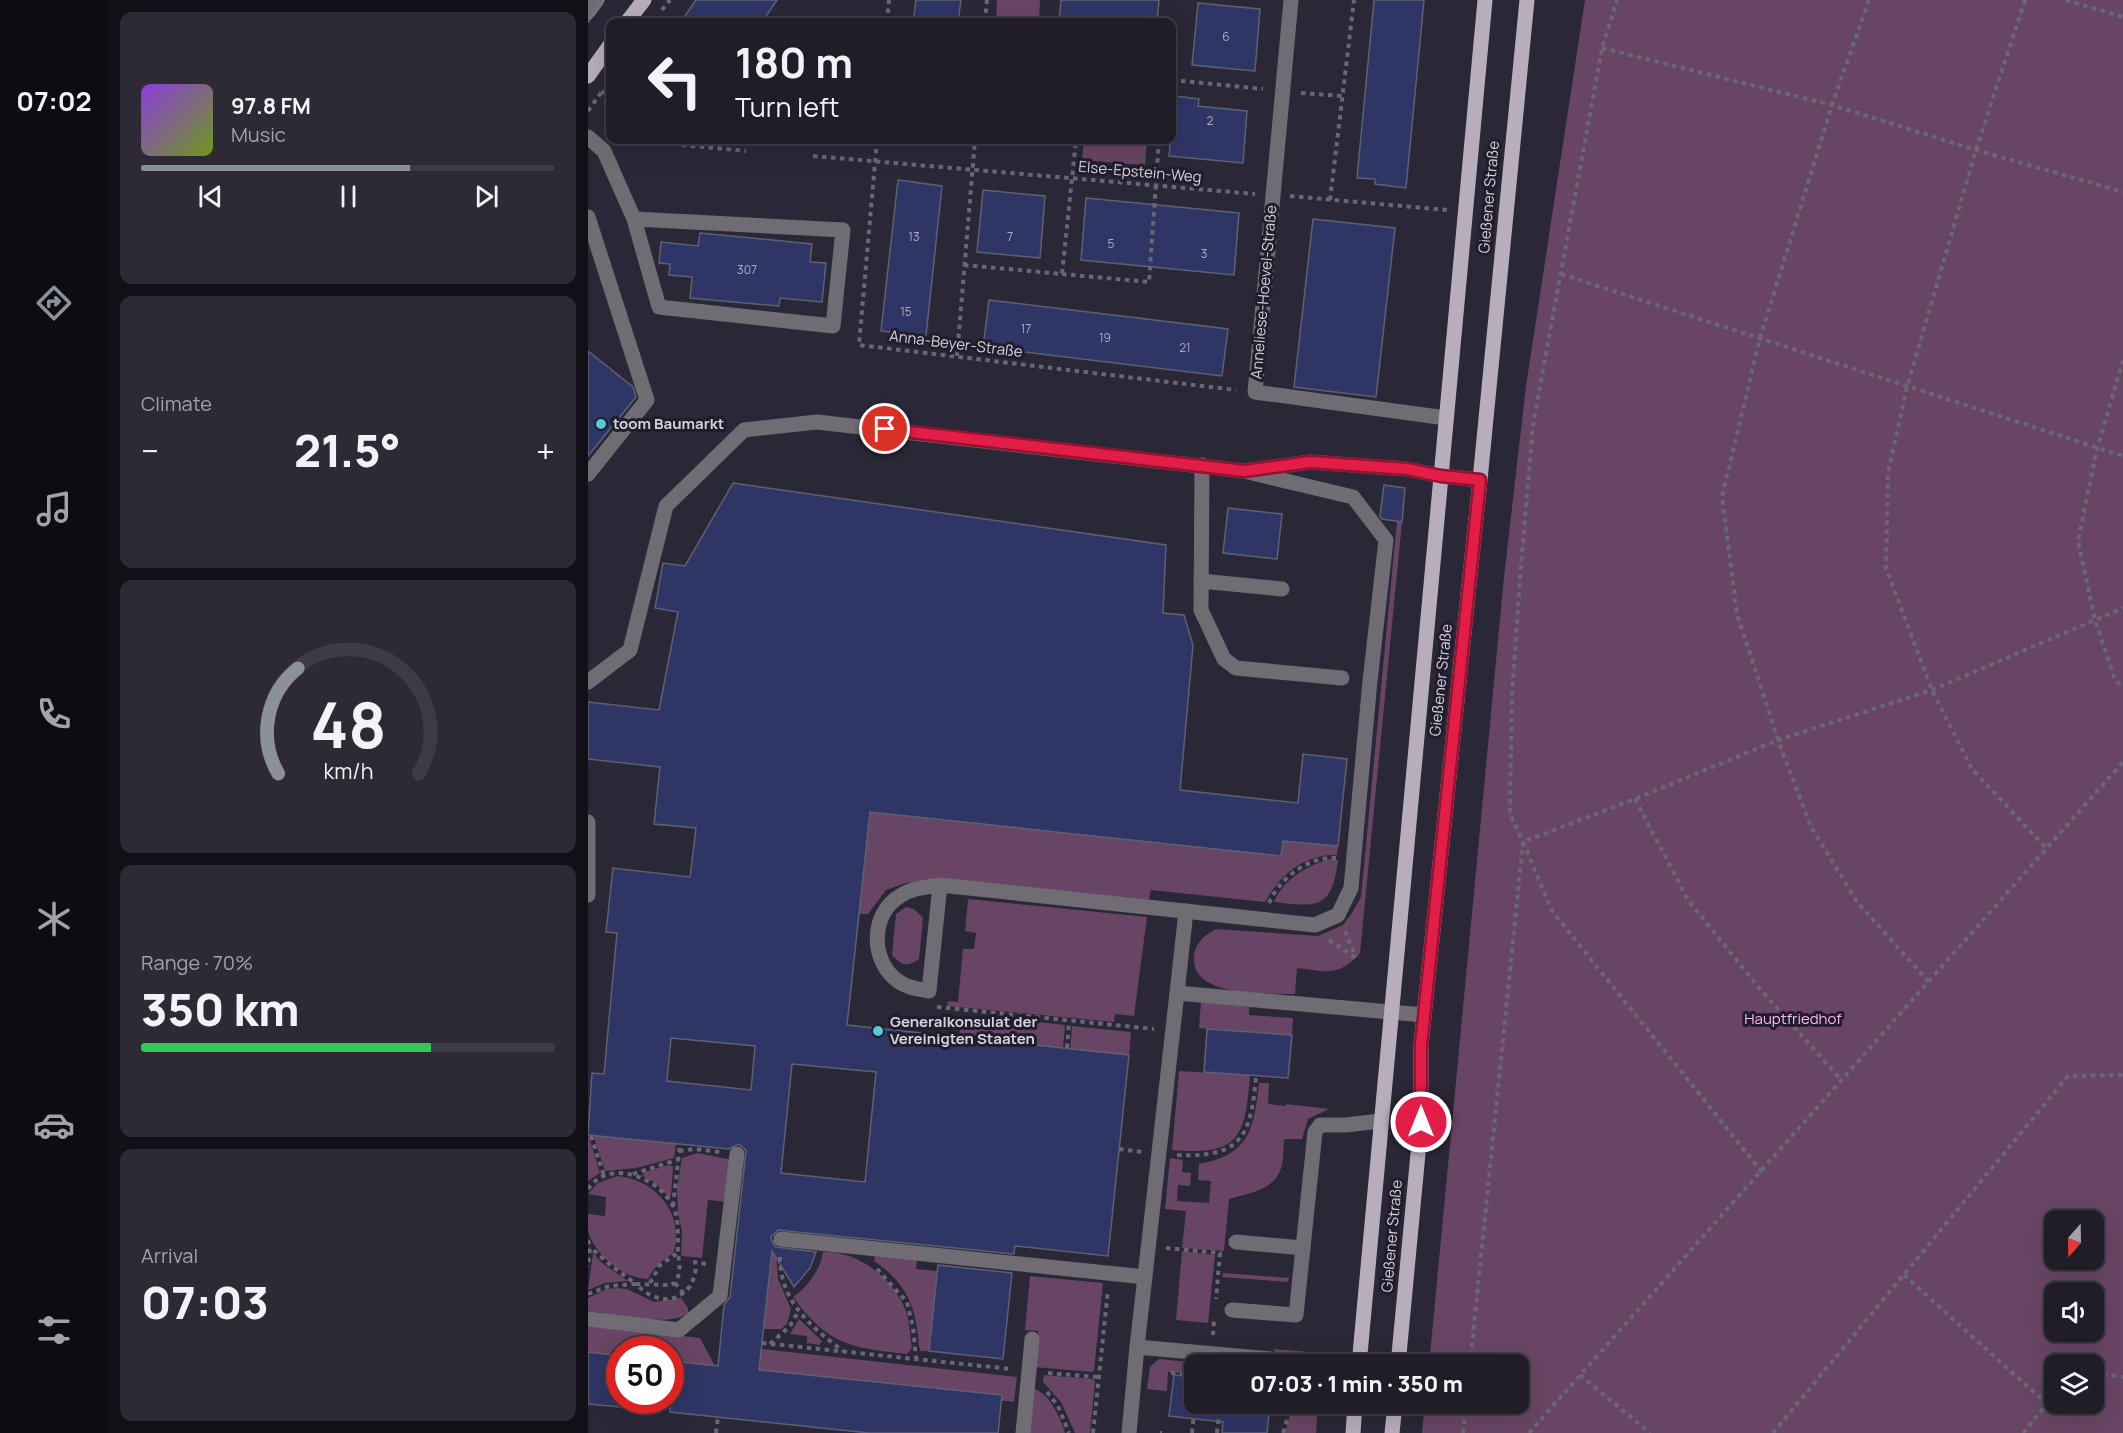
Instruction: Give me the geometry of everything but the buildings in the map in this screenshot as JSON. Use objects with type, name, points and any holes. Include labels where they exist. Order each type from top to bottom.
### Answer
[{"type":"main road","points":[[630,18],[644,0]]},
{"type":"main road","name":"Gießener Straße","points":[[1360,1354],[1485,0]]},
{"type":"main road","name":"Gießener Straße","points":[[1399,1354],[1421,1122],[1421,1045],[1527,0]]},
{"type":"main road","points":[[588,76],[606,51]]},
{"type":"main road","points":[[1353,1433],[1354,1414]]},
{"type":"main road","points":[[1392,1433],[1394,1414]]},
{"type":"street","points":[[588,12],[597,0]]},
{"type":"street","name":"Anneliese-Hoevel-Straße","points":[[1292,0],[1255,393],[1446,418]]},
{"type":"street","points":[[588,137],[604,151],[634,219],[659,307],[832,326],[843,230],[634,219]]},
{"type":"street","points":[[588,217],[647,400],[588,474]]},
{"type":"street","points":[[588,682],[630,650],[666,506],[744,430],[817,422],[1202,465],[1244,471],[1353,497],[1386,540],[1370,681],[1351,888],[1338,915],[1315,925],[940,885],[914,889],[898,897],[885,909],[879,921],[877,946],[887,971],[907,986],[929,991],[940,885]]},
{"type":"street","points":[[1244,471],[1310,462],[1407,469],[1441,476],[1480,480]]},
{"type":"street","points":[[1202,465],[1201,610],[1224,659],[1236,668],[1342,678]]},
{"type":"street","points":[[1201,581],[1282,590]]},
{"type":"street","points":[[588,822],[588,895]]},
{"type":"street","points":[[1129,1433],[1186,911]]},
{"type":"street","points":[[1177,993],[1424,1015]]},
{"type":"street","points":[[1232,1310],[1296,1315],[1315,1132],[1320,1125],[1380,1121]]},
{"type":"street","points":[[588,1319],[680,1330],[720,1296],[736,1154]]},
{"type":"street","points":[[781,1239],[1145,1277]]},
{"type":"street","points":[[1236,1242],[1303,1248]]},
{"type":"street","points":[[1023,1433],[1032,1339]]},
{"type":"street","points":[[1137,1347],[1211,1354]]},
{"type":"path","points":[[887,18],[889,0]]},
{"type":"path","points":[[985,18],[987,0]]},
{"type":"path","points":[[1330,200],[1354,0]]},
{"type":"path","points":[[1617,0],[1602,48],[1533,425],[1512,694],[1510,814],[1552,911],[1762,1172]]},
{"type":"path","points":[[1869,0],[1832,105],[1761,338],[1722,497],[1737,614],[1778,740],[1811,827],[1858,903],[1928,981]]},
{"type":"path","points":[[2025,0],[1976,150],[1907,387],[1888,473],[1886,568],[1932,690],[1972,769],[2046,848]]},
{"type":"path","points":[[2066,0],[2123,17]]},
{"type":"path","points":[[1602,48],[1832,105],[1976,150],[2123,192]]},
{"type":"path","points":[[1176,80],[1342,96]]},
{"type":"path","points":[[588,111],[606,86]]},
{"type":"path","points":[[602,91],[606,94]]},
{"type":"path","points":[[681,144],[746,151]]},
{"type":"path","name":"Anna-Beyer-Straße","points":[[877,144],[859,345],[1255,393]]},
{"type":"path","points":[[957,357],[975,144]]},
{"type":"path","points":[[1062,274],[1076,144]]},
{"type":"path","points":[[964,265],[1149,282],[1159,144]]},
{"type":"path","name":"Else-Epstein-Weg","points":[[813,156],[1465,211]]},
{"type":"path","points":[[1561,274],[2123,456]]},
{"type":"path","points":[[2123,360],[2097,449],[2079,541],[2095,620],[2115,680],[2123,687]]},
{"type":"path","points":[[1523,842],[1778,740],[1932,690],[2123,608]]},
{"type":"path","points":[[1529,1433],[2123,762]]},
{"type":"path","points":[[1635,799],[1688,900],[1759,988],[1842,1081]]},
{"type":"path","points":[[1471,1354],[1523,842]]},
{"type":"path","points":[[1278,908],[1268,907],[1277,886],[1287,877],[1324,858],[1343,859]]},
{"type":"path","points":[[1315,925],[1321,935],[1356,958],[1338,915]]},
{"type":"path","points":[[930,1005],[941,1008],[1172,1031]]},
{"type":"path","points":[[1067,1048],[1069,1021]]},
{"type":"path","points":[[1773,1433],[2068,1076],[2123,1075]]},
{"type":"path","points":[[1119,1149],[1202,1156],[1220,1152],[1235,1145],[1251,1115],[1256,1076]]},
{"type":"path","points":[[591,1136],[604,1176]]},
{"type":"path","points":[[673,1207],[680,1144]]},
{"type":"path","points":[[679,1151],[696,1149],[736,1154]]},
{"type":"path","points":[[633,1175],[677,1160]]},
{"type":"path","points":[[588,1189],[592,1183],[612,1172],[640,1177],[668,1198],[678,1226],[678,1253],[681,1270],[675,1283]]},
{"type":"path","points":[[588,1240],[590,1247],[588,1267]]},
{"type":"path","points":[[1149,1246],[1220,1253],[1211,1354]]},
{"type":"path","points":[[590,1247],[644,1292],[657,1298],[674,1299],[684,1294],[695,1274],[695,1263],[713,1264]]},
{"type":"path","points":[[650,1283],[660,1264],[678,1253]]},
{"type":"path","points":[[780,1256],[780,1274],[798,1311],[843,1351]]},
{"type":"path","points":[[870,1263],[907,1302],[913,1327],[915,1358]]},
{"type":"path","points":[[1094,1433],[1109,1273]]},
{"type":"path","points":[[1904,1275],[2044,1401]]},
{"type":"path","points":[[588,1294],[609,1286],[675,1283]]},
{"type":"path","points":[[675,1283],[684,1294]]},
{"type":"path","points":[[769,1344],[790,1326],[798,1311]]},
{"type":"path","points":[[762,1343],[1098,1377]]},
{"type":"path","points":[[1029,1371],[1058,1406],[1070,1433]]},
{"type":"path","points":[[1171,1373],[1184,1374]]},
{"type":"path","points":[[2104,1374],[2123,1377]]},
{"type":"path","points":[[1580,1375],[1650,1433]]},
{"type":"path","points":[[2022,1433],[2044,1407]]},
{"type":"path","points":[[1192,1433],[1194,1414]]},
{"type":"path","points":[[1217,1433],[1219,1414]]},
{"type":"path","points":[[1283,1433],[1289,1414]]},
{"type":"path","points":[[1463,1433],[1465,1414]]},
{"type":"path","points":[[716,1433],[718,1417]]},
{"type":"green space","points":[[997,0],[1040,0],[1039,18],[996,18]]},
{"type":"green space","name":"Hauptfriedhof","points":[[1585,0],[2123,0],[2123,1433],[1422,1433],[1424,1414],[1529,1414],[1529,1354],[1430,1354],[1504,577],[1526,386]]},
{"type":"green space","points":[[1084,144],[1147,144],[1145,165],[1082,160]]},
{"type":"green space","points":[[1397,521],[1402,522],[1360,953],[1338,970],[1297,968],[1295,994],[1251,993],[1218,987],[1205,980],[1197,971],[1194,958],[1198,944],[1212,931],[1216,929],[1318,936],[1343,925],[1361,897]]},
{"type":"green space","points":[[870,812],[1281,856],[1283,841],[1338,846],[1337,855],[1314,858],[1294,868],[1278,883],[1265,902],[1151,890],[1149,900],[937,878],[906,883],[886,890],[868,914],[859,914]]},
{"type":"green space","points":[[1329,859],[1338,860],[1335,876],[1332,888],[1320,902],[1301,905],[1274,902],[1283,887],[1296,875]]},
{"type":"green space","points":[[968,899],[1147,917],[1134,1016],[1115,1014],[1114,1022],[947,1006],[948,1001],[958,1002],[963,949],[974,949],[976,933],[965,931]]},
{"type":"green space","points":[[906,907],[914,909],[923,918],[919,959],[908,964],[902,963],[892,955],[896,914]]},
{"type":"green space","points":[[1201,1002],[1249,1007],[1249,1015],[1293,1018],[1292,1035],[1199,1028]]},
{"type":"green space","points":[[994,1017],[1065,1025],[1063,1048],[959,1037],[961,1023],[993,1026]]},
{"type":"green space","points":[[1072,1026],[1131,1032],[1129,1055],[1070,1049]]},
{"type":"green space","points":[[1179,1071],[1250,1075],[1245,1114],[1235,1138],[1212,1150],[1172,1150]]},
{"type":"green space","points":[[1259,1083],[1269,1083],[1268,1104],[1329,1109],[1308,1119],[1302,1139],[1284,1139],[1282,1165],[1273,1182],[1260,1190],[1229,1199],[1224,1251],[1182,1248],[1186,1211],[1165,1209],[1170,1158],[1183,1160],[1182,1172],[1191,1173],[1190,1186],[1178,1185],[1177,1201],[1209,1203],[1211,1181],[1198,1180],[1199,1164],[1229,1154],[1246,1137],[1255,1113]]},
{"type":"green space","points":[[588,1134],[600,1173],[588,1181]]},
{"type":"green space","points":[[593,1135],[676,1144],[674,1158],[636,1168],[605,1171]]},
{"type":"green space","points":[[698,1153],[732,1160],[727,1202],[708,1200],[702,1258],[681,1256],[682,1231],[678,1213],[677,1187],[682,1158]]},
{"type":"green space","points":[[669,1165],[673,1166],[673,1169],[671,1196],[669,1197],[654,1182],[642,1176],[645,1172]]},
{"type":"green space","points":[[617,1176],[644,1184],[655,1192],[665,1202],[675,1226],[676,1240],[673,1254],[659,1264],[648,1279],[629,1275],[610,1263],[596,1247],[588,1229],[588,1214],[605,1216],[606,1197],[588,1194],[598,1183]]},
{"type":"green space","points":[[775,1239],[778,1279],[791,1309],[787,1324],[781,1329],[764,1329],[773,1240]]},
{"type":"green space","points":[[1182,1251],[1215,1255],[1208,1323],[1176,1320]]},
{"type":"green space","points":[[823,1252],[849,1256],[861,1261],[884,1278],[893,1288],[906,1311],[908,1320],[912,1348],[907,1354],[870,1349],[842,1341],[830,1335],[806,1313],[793,1297],[812,1278]]},
{"type":"green space","points":[[593,1253],[602,1263],[628,1281],[605,1283],[588,1290]]},
{"type":"green space","points":[[875,1256],[917,1260],[916,1269],[937,1271],[929,1351],[921,1351],[919,1347],[916,1321],[908,1298],[895,1278],[874,1261]]},
{"type":"green space","points":[[1223,1273],[1289,1278],[1288,1282],[1222,1277]]},
{"type":"green space","points":[[1030,1276],[1103,1283],[1094,1371],[1034,1367],[1038,1331],[1025,1330]]},
{"type":"green space","points":[[607,1289],[627,1289],[654,1302],[681,1298],[688,1308],[688,1313],[679,1317],[655,1320],[588,1311],[588,1298]]},
{"type":"green space","points":[[799,1319],[822,1341],[819,1345],[807,1343],[807,1336],[790,1334]]},
{"type":"green space","points":[[588,1325],[683,1336],[606,1336],[606,1354],[588,1352]]},
{"type":"green space","points":[[684,1336],[700,1338],[715,1366],[684,1362]]},
{"type":"green space","points":[[761,1349],[1017,1377],[1014,1402],[759,1370]]},
{"type":"green space","points":[[1273,1349],[1322,1353],[1322,1354],[1278,1354]]},
{"type":"green space","points":[[1159,1359],[1184,1362],[1184,1373],[1168,1372],[1167,1391],[1147,1389],[1150,1367]]},
{"type":"green space","points":[[1044,1375],[1093,1379],[1095,1382],[1090,1433],[1075,1433],[1061,1402],[1043,1382]]},
{"type":"green space","points":[[1032,1388],[1049,1400],[1065,1433],[1029,1433]]},
{"type":"green space","points":[[1290,1414],[1317,1414],[1316,1433],[1285,1433]]},
{"type":"tram line","points":[[588,22],[604,0]]},
{"type":"place","name":"toom Baumarkt","points":[[601,424]]},
{"type":"place","name":"Generalkonsulat der Vereinigten Staaten","points":[[878,1031]]},
{"type":"route","points":[[885,429],[1244,471],[1310,462],[1407,469],[1441,476],[1480,480],[1421,1045],[1421,1122]]}]
